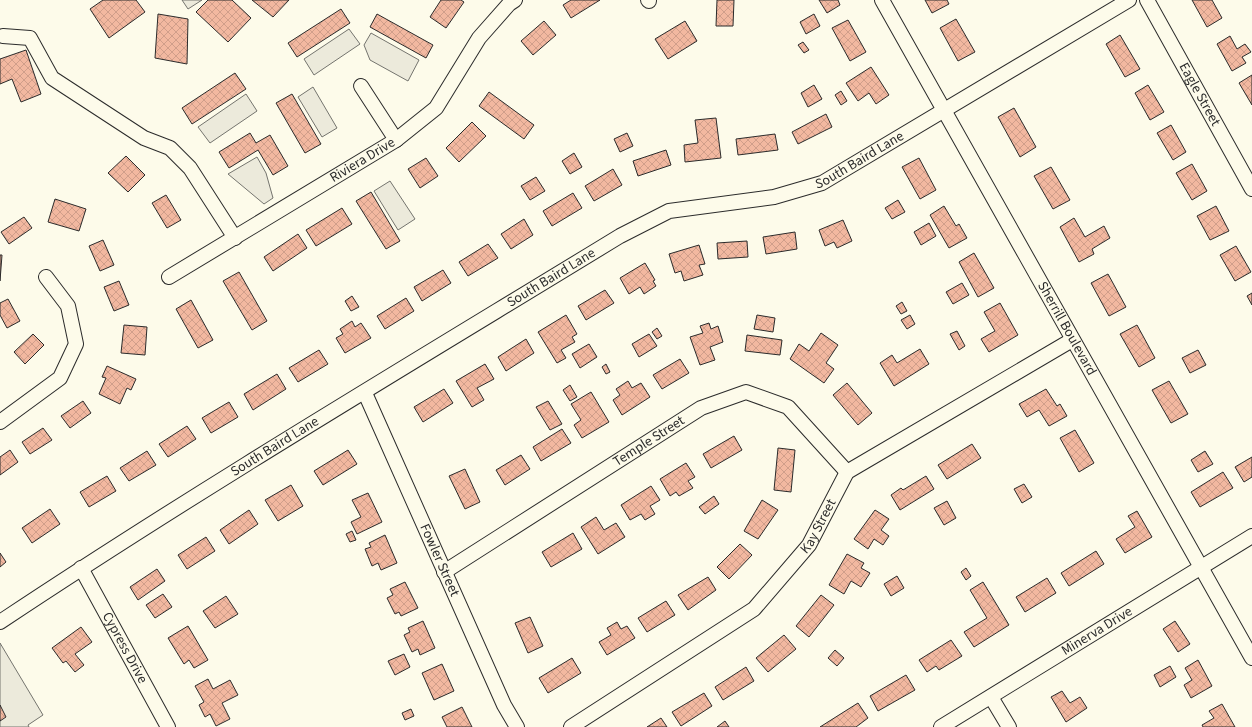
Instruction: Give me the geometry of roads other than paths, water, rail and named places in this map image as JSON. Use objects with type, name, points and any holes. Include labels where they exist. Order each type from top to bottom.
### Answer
[{"type":"street","name":"Riviera Drive","points":[[169,277],[396,140],[436,108],[479,38],[509,4],[515,0]]},
{"type":"street","name":"Sherrill Boulevard","points":[[882,0],[1200,568],[1252,658]]},
{"type":"street","name":"South Baird Lane","points":[[0,622],[80,568],[620,236],[669,210],[774,197],[822,183],[1129,0]]},
{"type":"street","name":"Eagle Street","points":[[1147,0],[1252,189]]},
{"type":"street","points":[[2,36],[30,38],[52,78],[144,138],[170,148],[190,168],[235,238]]},
{"type":"street","points":[[361,86],[396,140]]},
{"type":"street","points":[[0,422],[60,378],[76,344],[68,306],[46,277]]},
{"type":"street","points":[[847,472],[1072,340]]},
{"type":"street","name":"Temple Street","points":[[444,572],[701,408],[746,392],[788,407],[847,472]]},
{"type":"street","name":"Fowler Street","points":[[365,393],[504,705],[517,727]]},
{"type":"street","name":"Kay Street","points":[[571,727],[754,609],[809,545],[847,472]]},
{"type":"street","name":"Minerva Drive","points":[[941,727],[1252,536]]},
{"type":"street","name":"Cypress Drive","points":[[80,568],[168,727]]},
{"type":"street","points":[[991,697],[1009,727]]}]
